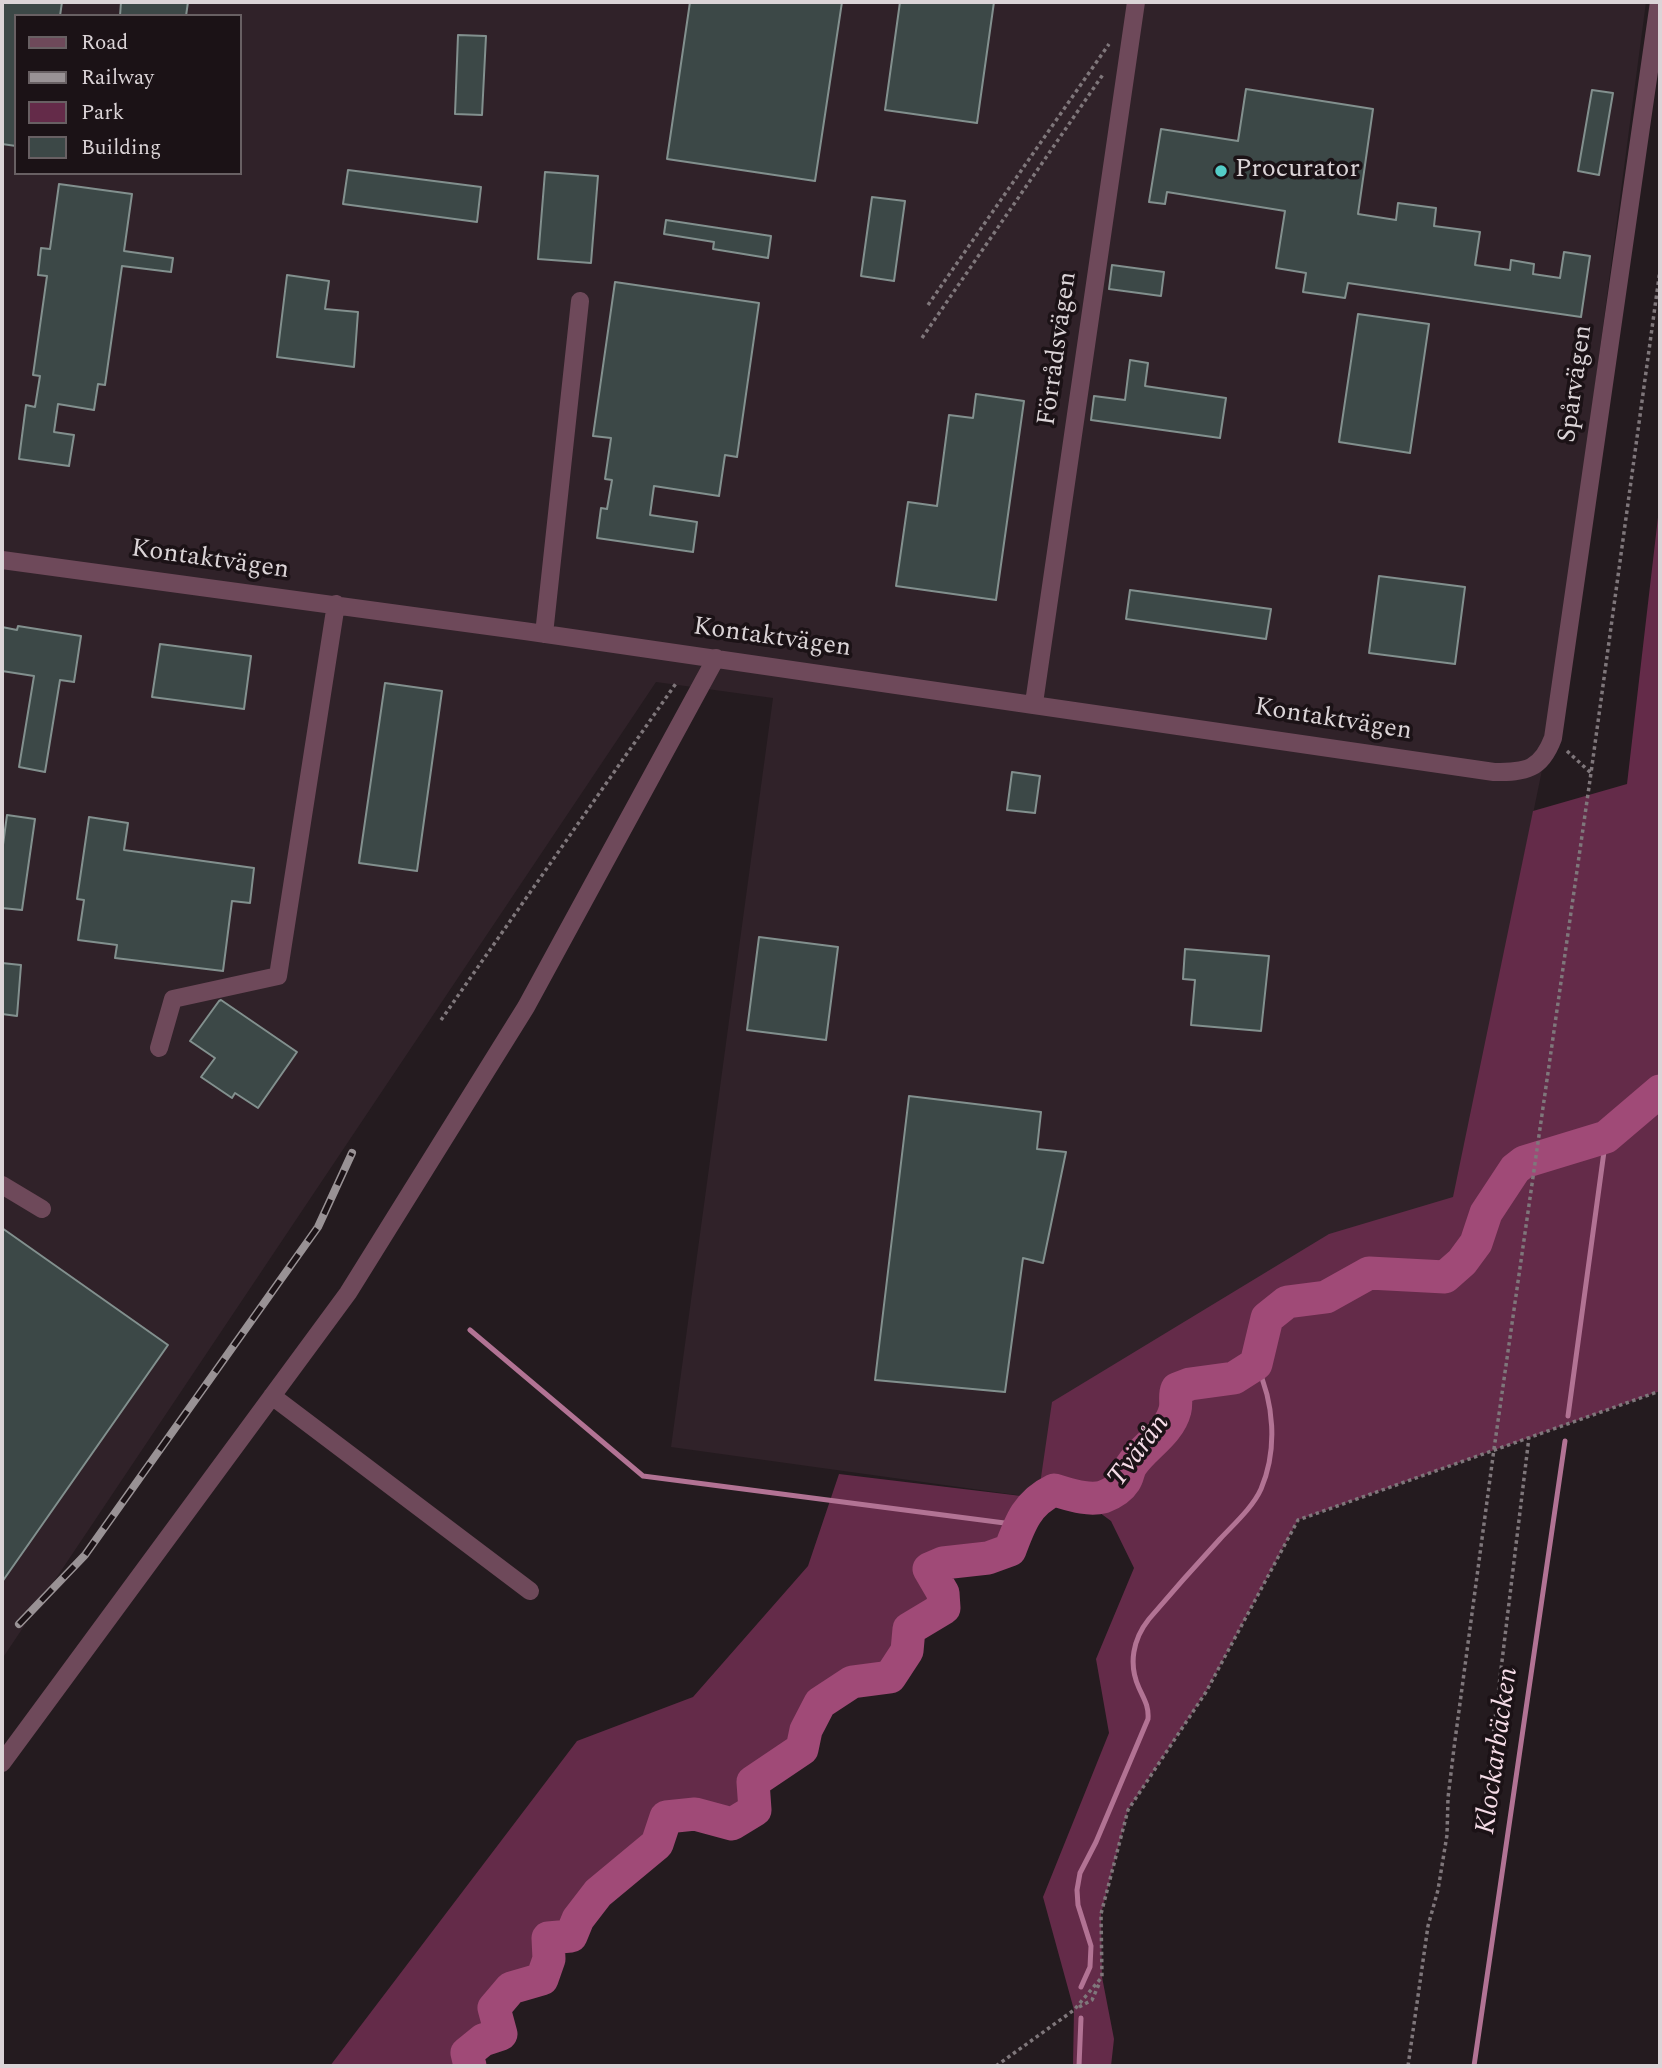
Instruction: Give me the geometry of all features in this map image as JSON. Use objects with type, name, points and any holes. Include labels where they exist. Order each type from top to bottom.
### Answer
[{"type":"street","name":"Förrådsvägen","points":[[1034,703],[1136,2]]},
{"type":"street","name":"Spårvägen","points":[[1533,767],[1546,755],[1553,738],[1659,2]]},
{"type":"street","points":[[544,634],[580,301]]},
{"type":"street","name":"Kontaktvägen","points":[[2,560],[336,604],[1034,703],[1494,772],[1514,772],[1533,767]]},
{"type":"street","points":[[159,1048],[173,999],[278,976],[336,604]]},
{"type":"street","points":[[2,1763],[348,1293],[526,1007],[716,658]]},
{"type":"street","points":[[2,1185],[42,1209]]},
{"type":"street","points":[[272,1396],[530,1591]]},
{"type":"path","points":[[928,305],[1109,44]]},
{"type":"path","points":[[922,338],[1104,73]]},
{"type":"path","points":[[1408,2066],[1428,1926],[1438,1890],[1447,1835],[1451,1773],[1494,1449],[1660,270]]},
{"type":"path","points":[[441,1020],[677,682]]},
{"type":"path","points":[[1553,738],[1591,774]]},
{"type":"path","points":[[996,2066],[1074,2010],[1102,1977],[1101,1914],[1128,1810],[1206,1692],[1298,1520],[1660,1391]]},
{"type":"path","points":[[1486,1794],[1530,1437]]},
{"type":"shaded area","points":[[2,2],[1646,2],[1548,741],[1454,1198],[1038,1498],[671,1447],[773,698],[656,682],[2,1659]]},
{"type":"green space","points":[[1660,500],[1660,1391],[1298,1520],[1206,1692],[1128,1810],[1101,1914],[1102,1977],[1114,2039],[1111,2066],[1073,2066],[1074,2010],[1043,1897],[1109,1733],[1096,1659],[1134,1568],[1111,1521],[1077,1496],[1054,1490],[1031,1508],[1021,1523],[1010,1550],[988,1558],[943,1563],[930,1569],[943,1593],[944,1608],[910,1629],[907,1651],[890,1677],[852,1682],[820,1703],[806,1730],[802,1749],[753,1782],[755,1810],[732,1824],[695,1814],[666,1817],[657,1844],[598,1893],[578,1919],[571,1936],[548,1938],[549,1959],[542,1979],[511,1988],[494,2008],[501,2034],[483,2040],[467,2053],[470,2066],[330,2066],[577,1741],[693,1697],[808,1566],[839,1474],[1038,1498],[1052,1402],[1329,1234],[1453,1197],[1533,811],[1627,784]]},
{"type":"building","points":[[2,2],[62,2],[60,14],[14,14],[14,146],[2,144]]},
{"type":"building","points":[[121,2],[188,2],[186,14],[120,14]]},
{"type":"building","points":[[690,2],[842,2],[815,181],[667,159]]},
{"type":"building","points":[[900,2],[994,2],[977,123],[885,110]]},
{"type":"building","points":[[458,35],[486,36],[482,115],[455,114]]},
{"type":"building","points":[[1246,89],[1373,109],[1358,214],[1396,220],[1398,203],[1436,208],[1434,226],[1480,232],[1475,265],[1510,270],[1511,260],[1534,264],[1533,274],[1560,278],[1564,252],[1590,256],[1581,317],[1348,283],[1345,298],[1303,292],[1306,273],[1276,268],[1285,211],[1167,192],[1165,204],[1149,202],[1161,129],[1238,141]]},
{"type":"building","points":[[1592,90],[1613,93],[1599,175],[1578,171]]},
{"type":"building","points":[[348,170],[481,187],[477,222],[343,204]]},
{"type":"building","points":[[545,172],[598,176],[591,263],[538,259]]},
{"type":"building","points":[[59,184],[132,194],[124,251],[173,258],[171,272],[122,266],[105,385],[98,384],[94,410],[58,404],[54,432],[74,435],[69,466],[19,459],[26,405],[35,407],[40,376],[33,375],[47,276],[38,275],[41,248],[50,249]]},
{"type":"building","points":[[872,197],[905,201],[894,281],[861,276]]},
{"type":"building","points":[[666,220],[771,236],[768,258],[713,249],[714,242],[664,234]]},
{"type":"building","points":[[1112,265],[1164,272],[1161,296],[1109,289]]},
{"type":"building","points":[[287,275],[329,281],[325,309],[358,312],[354,367],[277,357]]},
{"type":"building","points":[[615,282],[759,303],[737,457],[725,455],[719,496],[654,486],[650,515],[697,522],[693,552],[597,538],[601,508],[607,509],[612,480],[605,479],[611,438],[593,436]]},
{"type":"building","points":[[1358,314],[1429,324],[1410,453],[1339,442]]},
{"type":"building","points":[[1130,360],[1148,363],[1145,386],[1226,398],[1220,438],[1091,420],[1094,396],[1125,400]]},
{"type":"building","points":[[976,394],[1024,401],[996,600],[896,586],[908,502],[937,506],[949,415],[973,418]]},
{"type":"building","points":[[1379,576],[1465,587],[1455,664],[1369,653]]},
{"type":"building","points":[[1130,590],[1271,609],[1266,639],[1126,619]]},
{"type":"building","points":[[18,626],[81,636],[74,682],[60,680],[45,772],[19,767],[34,676],[2,671],[2,627],[17,630]]},
{"type":"building","points":[[160,644],[251,656],[244,709],[152,697]]},
{"type":"building","points":[[385,683],[442,691],[417,871],[359,863]]},
{"type":"building","points":[[1012,772],[1040,776],[1035,813],[1007,810]]},
{"type":"building","points":[[7,815],[35,819],[22,910],[2,908],[2,852]]},
{"type":"building","points":[[89,817],[128,823],[124,850],[254,868],[250,903],[232,901],[223,971],[115,958],[117,945],[78,940],[84,900],[77,899]]},
{"type":"building","points":[[759,937],[838,947],[826,1040],[747,1030]]},
{"type":"building","points":[[1185,949],[1269,956],[1261,1031],[1191,1025],[1195,980],[1183,979]]},
{"type":"building","points":[[2,963],[21,965],[17,1016],[2,1014]]},
{"type":"building","points":[[221,1000],[297,1052],[258,1108],[235,1093],[232,1098],[201,1077],[215,1058],[190,1041]]},
{"type":"building","points":[[909,1096],[1041,1112],[1037,1149],[1066,1152],[1043,1263],[1023,1258],[1005,1392],[875,1380]]},
{"type":"building","points":[[2,1228],[168,1345],[2,1582]]},
{"type":"waterway","name":"Tvärån","points":[[470,2066],[467,2053],[483,2040],[501,2034],[494,2008],[511,1988],[542,1979],[549,1959],[548,1938],[571,1936],[578,1919],[598,1893],[657,1844],[666,1817],[695,1814],[732,1824],[755,1810],[753,1782],[802,1749],[806,1730],[820,1703],[852,1682],[890,1677],[907,1651],[909,1629],[944,1608],[943,1593],[929,1569],[943,1563],[988,1558],[1010,1550],[1021,1523],[1031,1508],[1054,1490],[1091,1498],[1103,1497],[1118,1489],[1136,1459],[1172,1419],[1177,1389],[1190,1384],[1234,1378],[1256,1364],[1267,1318],[1287,1302],[1326,1297],[1369,1273],[1445,1277],[1462,1262],[1476,1243],[1486,1213],[1515,1169],[1524,1162],[1606,1137],[1660,1091]]},
{"type":"waterway","name":"Klockarbäcken","points":[[1568,1416],[1606,1137]]},
{"type":"waterway","points":[[470,1330],[643,1476],[1020,1525]]},
{"type":"waterway","points":[[1081,1987],[1090,1967],[1091,1946],[1078,1905],[1080,1873],[1096,1842],[1148,1719],[1147,1706],[1134,1670],[1136,1643],[1149,1619],[1243,1515],[1261,1489],[1270,1458],[1272,1426],[1267,1394],[1256,1364]]},
{"type":"waterway","name":"Klockarbäcken","points":[[1474,2066],[1565,1441]]},
{"type":"waterway","points":[[1079,2066],[1081,2018]]},
{"type":"railway","points":[[19,1624],[85,1555],[318,1227],[352,1153]]},
{"type":"place","name":"Procurator","points":[[1221,171]]}]
